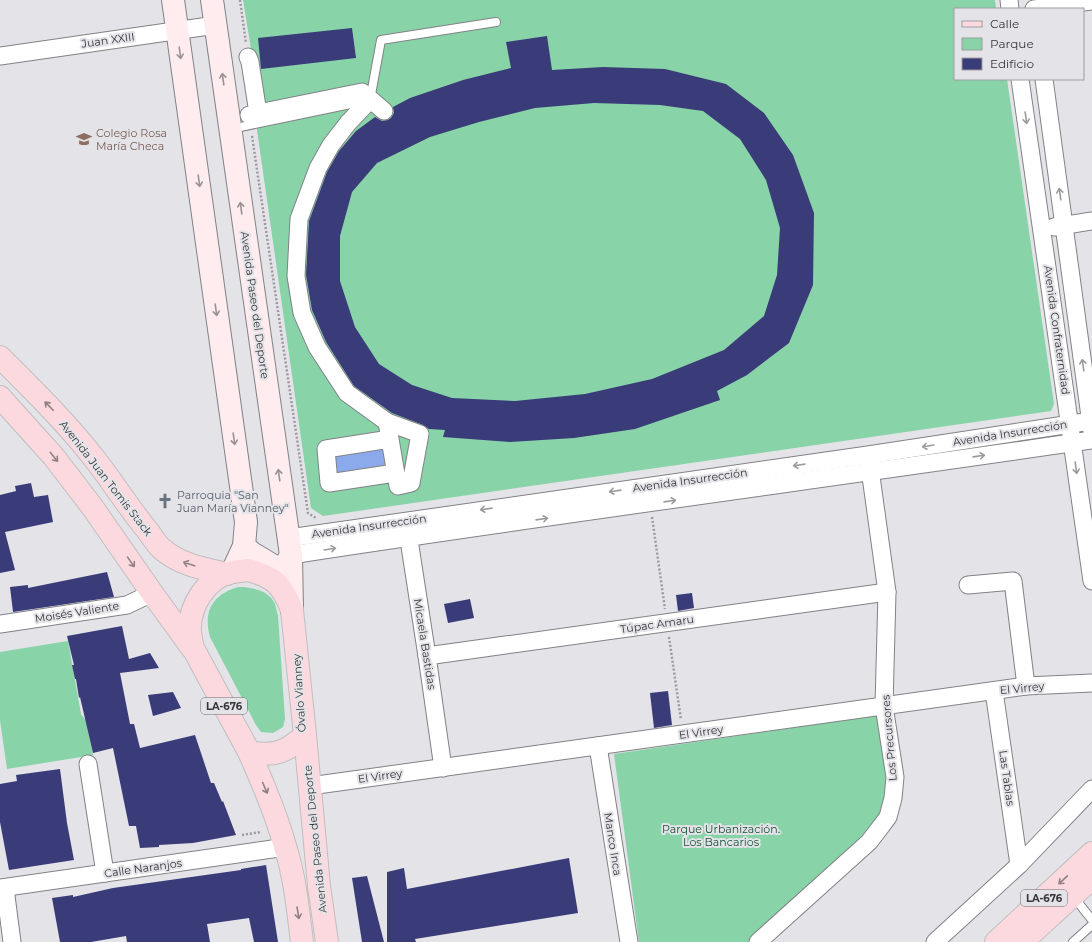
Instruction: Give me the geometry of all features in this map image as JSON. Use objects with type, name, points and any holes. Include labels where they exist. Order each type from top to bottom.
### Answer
[{"type":"main road","points":[[173,0],[246,522],[244,546],[229,573]]},
{"type":"main road","name":"Avenida Paseo del Deporte","points":[[212,0],[216,25],[247,121],[290,547],[292,610]]},
{"type":"main road","name":"Avenida Juan Tomis Stack","points":[[0,357],[73,432],[162,549],[182,562],[201,568],[229,573]]},
{"type":"main road","name":"LA-676","points":[[0,397],[54,457],[93,508],[152,593],[193,648]]},
{"type":"main road","points":[[244,546],[252,553],[277,568],[283,567],[287,564],[290,547]]},
{"type":"main road","name":"Óvalo Vianney","points":[[248,570],[263,574],[276,582],[286,595],[292,610],[305,735],[291,747],[274,754],[249,752],[193,648],[190,630],[192,613],[199,596],[211,583],[229,573],[248,570]]},
{"type":"main road","name":"Avenida Paseo del Deporte","points":[[305,735],[319,886],[327,942]]},
{"type":"main road","name":"LA-676","points":[[249,752],[270,799],[286,847],[302,942]]},
{"type":"main road","name":"LA-676","points":[[996,942],[1092,853]]},
{"type":"main road","name":"LA-676","points":[[1022,942],[1092,878]]},
{"type":"street","points":[[1041,8],[1092,1]]},
{"type":"street","name":"Juan XXIII","points":[[0,56],[216,25]]},
{"type":"street","points":[[248,57],[250,62],[247,121],[362,92],[384,111]]},
{"type":"street","name":"Avenida Confraternidad","points":[[1020,80],[1092,581]]},
{"type":"street","name":"Avenida Confraternidad","points":[[1044,80],[1064,226],[1085,333],[1091,426]]},
{"type":"street","points":[[370,100],[348,123],[331,145],[318,168],[299,219],[296,276],[302,312],[317,347],[347,393],[388,422],[420,434],[411,483],[398,486],[388,422]]},
{"type":"street","points":[[1042,230],[1092,221]]},
{"type":"street","name":"Avenida Insurrección","points":[[290,547],[1070,424],[1091,426]]},
{"type":"street","points":[[390,439],[326,449],[329,482],[395,473]]},
{"type":"street","name":"Avenida Insurrección","points":[[407,529],[871,472],[1092,440]]},
{"type":"street","name":"Los Precursores","points":[[758,942],[868,842],[888,817],[893,798],[895,777],[884,706],[887,592],[868,455]]},
{"type":"street","name":"Micaela Bastidas","points":[[407,529],[443,768]]},
{"type":"street","points":[[968,585],[1013,581],[1026,686]]},
{"type":"street","name":"Túpac Amaru","points":[[427,656],[887,592]]},
{"type":"street","name":"Moisés Valiente","points":[[0,624],[127,605],[152,593]]},
{"type":"street","name":"El Virrey","points":[[310,786],[1026,686],[1092,683]]},
{"type":"street","name":"Las Tablas","points":[[994,691],[1019,865]]},
{"type":"street","name":"Manco Inca","points":[[598,746],[629,942]]},
{"type":"street","points":[[88,764],[105,873]]},
{"type":"street","points":[[935,942],[1019,865],[1092,789]]},
{"type":"street","name":"Calle Naranjos","points":[[2,888],[286,847]]},
{"type":"street","points":[[2,888],[12,942]]},
{"type":"lane","points":[[370,100],[381,40],[496,22]]},
{"type":"lane","points":[[1073,895],[1092,920]]},
{"type":"lane","points":[[1073,942],[1092,925]]},
{"type":"path","points":[[240,0],[248,57]]},
{"type":"path","points":[[247,121],[308,513],[319,520]]},
{"type":"green space","points":[[243,0],[995,0],[996,8],[954,8],[954,80],[1007,80],[1054,404],[1051,411],[323,516],[311,508],[256,123],[252,55]]},
{"type":"green space","points":[[238,587],[259,590],[269,595],[275,604],[278,616],[285,719],[283,727],[273,733],[261,732],[256,725],[210,637],[208,619],[212,605],[216,599],[229,590]]},
{"type":"green space","points":[[68,641],[81,714],[86,721],[93,755],[7,769],[0,720],[0,652]]},
{"type":"green space","name":"Parque Urbanización. Los Bancarios","points":[[879,715],[888,772],[889,793],[883,810],[867,833],[748,942],[639,942],[614,754]]},
{"type":"water","points":[[387,444],[391,472],[335,479],[332,451]]},
{"type":"building","points":[[352,28],[356,58],[261,69],[258,38]]},
{"type":"building","points":[[547,36],[552,70],[603,67],[665,69],[726,84],[764,113],[793,155],[814,213],[813,285],[789,343],[747,375],[717,391],[720,400],[635,429],[574,438],[510,442],[443,437],[445,430],[429,429],[423,425],[392,413],[354,386],[326,342],[312,310],[306,275],[309,221],[327,172],[339,151],[356,131],[375,117],[382,121],[388,120],[394,113],[393,107],[410,98],[463,80],[511,68],[506,42]],"holes":[[[594,103],[660,105],[703,111],[740,139],[766,180],[780,228],[777,275],[764,316],[724,350],[652,379],[585,394],[515,401],[452,398],[412,385],[379,364],[355,327],[340,281],[340,236],[352,192],[377,163],[430,137],[479,122],[535,108]]]},
{"type":"building","points":[[31,483],[34,497],[48,495],[53,522],[5,532],[15,570],[0,573],[0,495],[16,491],[15,486]]},
{"type":"building","points":[[107,572],[114,597],[13,612],[10,587],[28,585],[28,588]]},
{"type":"building","points":[[692,593],[694,608],[678,611],[676,595]]},
{"type":"building","points":[[470,599],[474,618],[448,623],[444,604]]},
{"type":"building","points":[[122,626],[129,659],[150,653],[159,668],[120,673],[130,724],[134,724],[140,748],[195,735],[211,783],[214,783],[222,802],[223,801],[236,835],[193,843],[159,845],[159,847],[140,848],[136,826],[129,826],[113,748],[93,753],[80,697],[79,698],[72,665],[74,665],[67,636]]},
{"type":"building","points":[[668,691],[672,725],[654,728],[650,693]]},
{"type":"building","points":[[173,692],[181,708],[153,716],[148,695]]},
{"type":"building","points":[[60,769],[67,823],[74,860],[9,870],[0,822],[0,784],[17,781],[16,775]]},
{"type":"building","points":[[569,858],[578,913],[415,939],[416,942],[387,942],[387,872],[404,868],[407,889]]},
{"type":"building","points":[[266,865],[278,942],[254,942],[249,918],[207,924],[210,942],[127,942],[126,936],[91,942],[60,942],[52,898],[73,895],[73,897],[113,888],[241,870]]},
{"type":"building","points":[[367,876],[384,942],[362,942],[352,878]]},
{"type":"place","name":"Colegio Rosa María Checa","points":[[84,139]]},
{"type":"place","name":"Parroquia \"San Juan María Vianney\"","points":[[165,501]]}]
